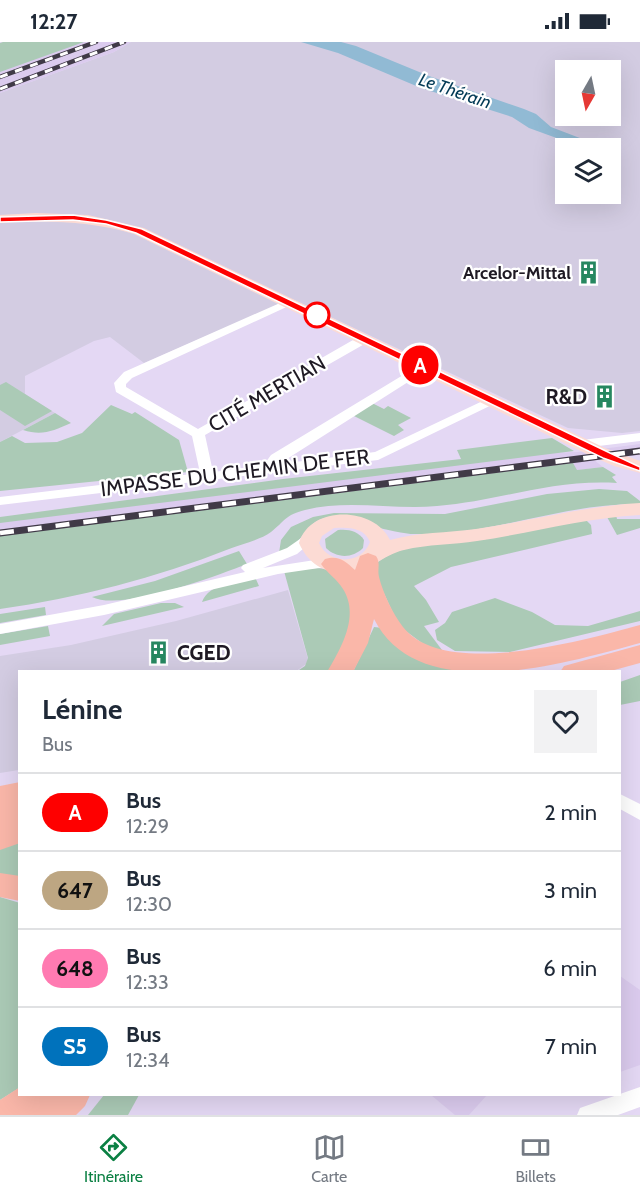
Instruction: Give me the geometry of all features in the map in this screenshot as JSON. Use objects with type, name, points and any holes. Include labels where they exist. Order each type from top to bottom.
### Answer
[{"type":"main road","points":[[373,556],[366,568],[368,579],[391,628],[406,643],[431,656],[459,663],[493,662],[600,645]]},
{"type":"main road","points":[[330,564],[352,581],[361,603],[363,616],[358,637],[341,670]]},
{"type":"main road","points":[[507,670],[640,634]]},
{"type":"main road","points":[[580,670],[640,654]]},
{"type":"main road","points":[[0,797],[18,793]]},
{"type":"main road","points":[[0,815],[18,810]]},
{"type":"main road","points":[[0,838],[18,832]]},
{"type":"main road","points":[[0,885],[18,889]]},
{"type":"main road","points":[[7,1115],[36,1096]]},
{"type":"main road","points":[[51,1115],[72,1096]]},
{"type":"street","points":[[0,219],[79,218],[133,229],[582,444],[621,462],[640,467]]},
{"type":"street","name":"CITÉ MERTIAN","points":[[289,302],[128,375],[120,383],[120,389],[198,434],[364,339]]},
{"type":"street","points":[[267,470],[276,458],[423,367]]},
{"type":"street","name":"IMPASSE DU CHEMIN DE FER","points":[[0,501],[378,456],[494,401]]},
{"type":"street","points":[[198,434],[207,476]]},
{"type":"street","points":[[582,444],[640,437]]},
{"type":"street","points":[[0,629],[104,610],[278,569],[330,564],[349,566],[401,544],[499,531],[575,514],[637,509]]},
{"type":"street","points":[[203,586],[292,551],[318,528],[336,521],[357,522],[392,536],[440,539]]},
{"type":"street","points":[[373,530],[380,542],[373,556]]},
{"type":"street","points":[[310,537],[309,543],[313,553],[330,564]]},
{"type":"street","points":[[621,802],[640,813]]},
{"type":"street","points":[[588,1115],[640,1097]]},
{"type":"shaded area","points":[[66,42],[131,42],[114,52],[0,93],[0,65]]},
{"type":"shaded area","points":[[131,42],[640,42],[640,431],[622,433],[568,428],[292,299],[144,363],[110,337],[94,341],[25,376],[25,394],[55,413],[0,442],[0,93],[114,52]]},
{"type":"shaded area","points":[[640,444],[640,455],[594,460],[603,467],[0,539],[0,518],[542,453],[578,452]]},
{"type":"shaded area","points":[[288,590],[308,659],[306,664],[298,670],[18,670],[18,770],[0,773],[0,656],[71,645],[176,621]]},
{"type":"shaded area","points":[[621,977],[640,990],[640,1065],[621,1072]]},
{"type":"shaded area","points":[[432,1096],[486,1096],[469,1115],[455,1115]]},
{"type":"green space","points":[[84,42],[0,72],[0,43]]},
{"type":"green space","points":[[6,382],[52,411],[25,426],[0,410],[0,385]]},
{"type":"green space","points":[[372,403],[384,409],[388,406],[411,418],[398,425],[404,430],[394,436],[352,415]]},
{"type":"green space","points":[[111,405],[132,414],[135,412],[179,440],[188,472],[0,491],[0,442],[12,436],[25,443],[57,442],[82,433]]},
{"type":"green space","points":[[55,413],[71,423],[47,432],[36,433],[23,430]]},
{"type":"green space","points":[[552,438],[574,451],[0,523],[0,517],[283,479],[461,459],[457,450]]},
{"type":"green space","points":[[573,463],[577,470],[603,467],[616,475],[612,477],[617,483],[570,484],[437,506],[338,505],[305,510],[289,516],[262,537],[173,569],[87,593],[0,609],[0,536]]},
{"type":"green space","points":[[599,489],[627,491],[640,501],[640,504],[583,509],[443,533],[405,533],[344,519],[325,518],[315,522],[295,544],[279,553],[281,540],[291,527],[313,517],[334,513],[445,514],[547,494]]},
{"type":"green space","points":[[616,515],[617,519],[640,519],[640,528],[617,535],[607,517]]},
{"type":"green space","points":[[586,520],[591,525],[592,534],[451,567],[414,586],[426,600],[439,622],[424,626],[445,654],[430,649],[399,626],[376,576],[378,562],[401,550],[486,539]]},
{"type":"green space","points":[[338,530],[349,530],[359,535],[364,540],[363,548],[354,554],[344,556],[334,554],[326,548],[325,539]]},
{"type":"green space","points":[[239,551],[247,564],[192,584],[124,600],[92,597],[155,581]]},
{"type":"green space","points":[[317,568],[326,569],[340,576],[357,617],[330,670],[299,670],[305,666],[308,658],[284,571]]},
{"type":"green space","points":[[255,577],[259,586],[202,602],[217,587]]},
{"type":"green space","points":[[495,598],[532,612],[555,625],[588,626],[640,611],[640,621],[510,652],[455,651],[437,640],[435,630],[445,623],[452,612]]},
{"type":"green space","points":[[161,603],[175,603],[184,607],[102,626],[114,614]]},
{"type":"green space","points":[[45,607],[46,615],[0,623],[0,614]]},
{"type":"green space","points":[[48,626],[50,636],[0,645],[0,634]]},
{"type":"green space","points":[[374,627],[383,628],[460,670],[354,670]]},
{"type":"green space","points":[[640,675],[640,701],[621,705],[621,682]]},
{"type":"green space","points":[[18,842],[18,878],[0,876],[0,849]]},
{"type":"green space","points":[[0,897],[18,902],[18,1089],[0,1100]]},
{"type":"green space","points":[[103,1096],[138,1096],[128,1115],[88,1115]]},
{"type":"water","name":"Le Thérain","points":[[301,42],[341,42],[356,46],[429,76],[524,109],[536,114],[551,127],[580,138],[556,138],[529,128],[512,117],[421,88],[338,53]]},
{"type":"railway","points":[[0,77],[96,42]]},
{"type":"railway","points":[[0,89],[124,42]]},
{"type":"railway","points":[[0,533],[640,451],[633,452]]},
{"type":"bus line","name":"A","points":[[0,219],[73,217],[106,222],[139,231],[606,455],[631,466],[640,467]]},
{"type":"place","name":"Arcelor-Mittal","points":[[589,273]]},
{"type":"place","name":"R&D","points":[[605,397]]},
{"type":"place","name":"CGED","points":[[159,653]]}]
